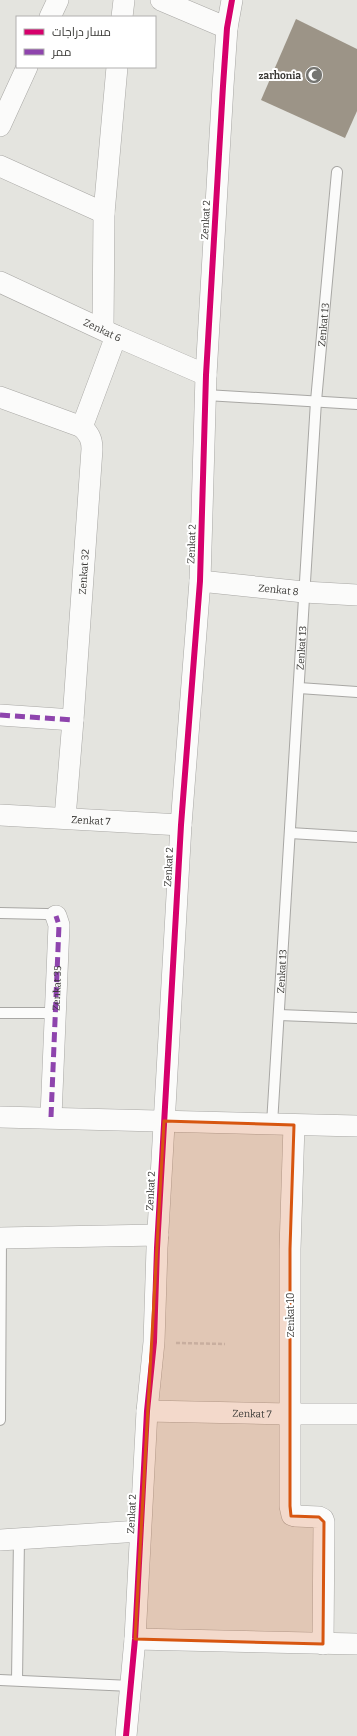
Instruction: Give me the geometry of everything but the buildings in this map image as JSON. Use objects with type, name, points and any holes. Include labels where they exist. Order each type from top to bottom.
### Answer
[{"type":"street","points":[[50,16],[58,0]]},
{"type":"street","points":[[122,16],[124,0]]},
{"type":"street","points":[[161,0],[227,28]]},
{"type":"street","name":"Zenkat 2","points":[[126,1736],[135,1639],[147,1411],[154,1342],[158,1235],[181,825],[200,581],[206,385],[227,28],[232,0]]},
{"type":"street","points":[[0,126],[27,68]]},
{"type":"street","points":[[0,397],[82,427],[109,332],[104,213],[117,68]]},
{"type":"street","points":[[0,166],[104,213]]},
{"type":"street","name":"Zenkat 6","points":[[0,282],[109,332],[206,385]]},
{"type":"street","name":"Zenkat 32","points":[[65,818],[92,449],[92,442],[89,434],[82,427]]},
{"type":"street","name":"Zenkat 8","points":[[200,581],[304,592],[357,595]]},
{"type":"street","points":[[0,716],[73,720]]},
{"type":"street","name":"Zenkat 7","points":[[0,815],[181,825]]},
{"type":"street","name":"Zenkat 35","points":[[51,1117],[59,925],[56,916]]},
{"type":"street","points":[[0,1117],[51,1117],[357,1126]]},
{"type":"street","name":"Zenkat 10","points":[[294,1124],[290,1249],[290,1506],[292,1515],[319,1517],[323,1519],[324,1522],[323,1644]]},
{"type":"street","points":[[1,1238],[158,1235]]},
{"type":"street","name":"Zenkat 7","points":[[147,1411],[357,1414]]},
{"type":"street","points":[[10,1539],[140,1531]]},
{"type":"street","points":[[135,1639],[357,1644]]},
{"type":"lane","name":"Zenkat 13","points":[[272,1124],[316,401],[337,172]]},
{"type":"lane","points":[[206,385],[316,401],[357,404]]},
{"type":"lane","points":[[299,688],[357,692]]},
{"type":"lane","points":[[290,833],[357,837]]},
{"type":"lane","name":"Zenkat 35","points":[[0,913],[46,914],[56,916]]},
{"type":"lane","points":[[0,1013],[55,1013]]},
{"type":"lane","points":[[279,1016],[357,1018]]},
{"type":"lane","points":[[0,1420],[1,1238]]},
{"type":"lane","points":[[10,1539],[17,1680]]},
{"type":"lane","points":[[0,1680],[131,1686]]},
{"type":"path","points":[[154,1342],[225,1344]]},
{"type":"highlighted area","points":[[164,1121],[294,1125],[290,1249],[290,1506],[291,1516],[319,1517],[324,1522],[323,1644],[135,1639]]},
{"type":"marked path","points":[[0,715],[73,720]]},
{"type":"marked path","points":[[51,1117],[59,925],[56,916]]},
{"type":"cycle path","points":[[126,1736],[135,1639],[147,1411],[154,1342],[157,1248],[181,825],[200,581],[206,375],[227,28],[232,0]]},
{"type":"place","name":"zarhonia","points":[[314,75]]}]
